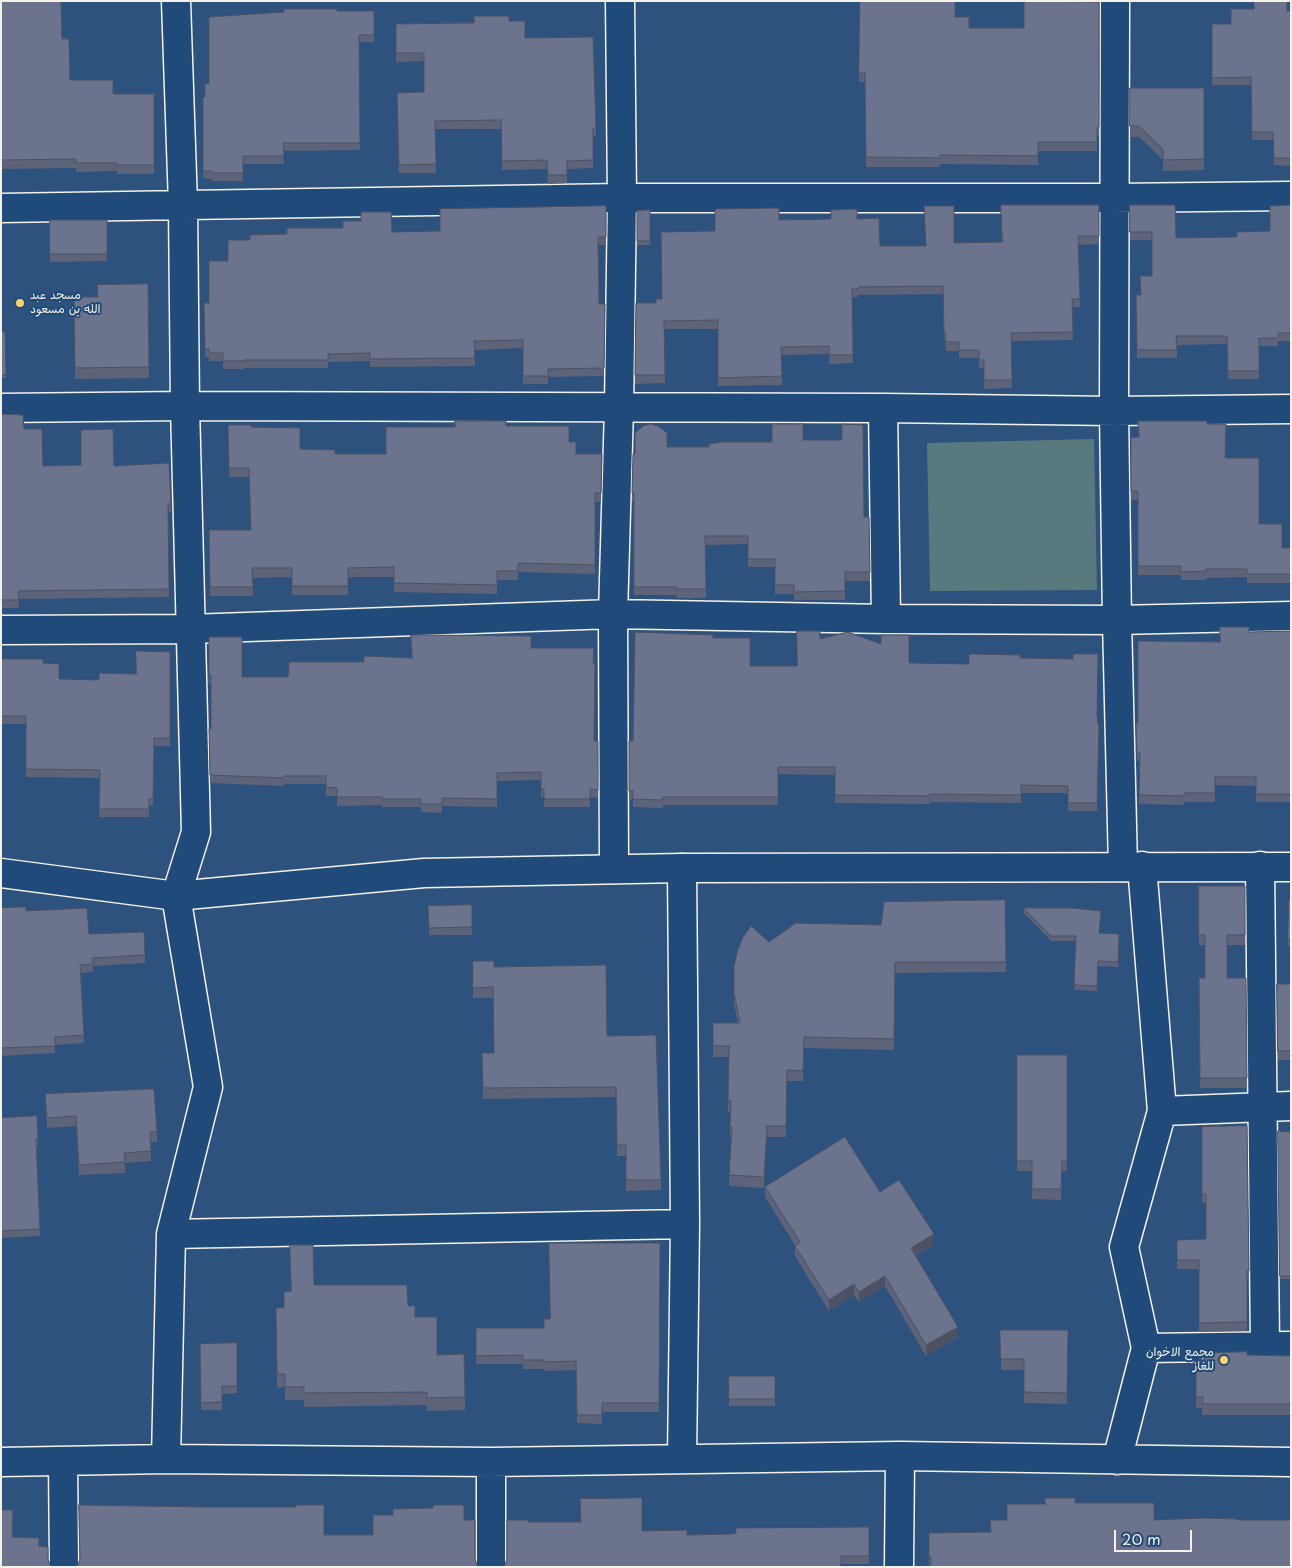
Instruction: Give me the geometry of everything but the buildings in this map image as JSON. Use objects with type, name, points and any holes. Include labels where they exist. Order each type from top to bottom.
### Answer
[{"type":"street","points":[[166,1459],[171,1234],[208,1087],[176,896],[196,832],[185,406],[183,205],[176,1]]},
{"type":"street","points":[[614,869],[613,614],[619,408],[622,198],[620,1]]},
{"type":"street","points":[[1116,1],[1114,411],[1117,620],[1133,866],[1162,1111],[1124,1246],[1146,1348],[1117,1460]]},
{"type":"street","points":[[1,208],[622,198],[1291,196]]},
{"type":"street","points":[[1,408],[185,406],[883,408],[1114,411],[1291,409]]},
{"type":"street","points":[[883,408],[886,620]]},
{"type":"street","points":[[1,630],[190,629],[613,614],[886,620],[1117,620],[1291,616]]},
{"type":"street","points":[[1146,1348],[1278,1347],[1263,1108],[1260,866]]},
{"type":"street","points":[[1,873],[176,896],[424,874],[614,869],[1291,867]]},
{"type":"street","points":[[682,868],[685,1224],[682,1459]]},
{"type":"street","points":[[1162,1111],[1291,1106]]},
{"type":"street","points":[[171,1234],[685,1224]]},
{"type":"street","points":[[899,1567],[900,1456]]},
{"type":"street","points":[[1,1462],[166,1459],[491,1462],[900,1456],[1291,1462]]},
{"type":"street","points":[[63,1461],[64,1567]]},
{"type":"street","points":[[491,1462],[491,1567]]},
{"type":"green space","points":[[1094,439],[1097,590],[930,591],[927,443]]},
{"type":"place","name":"مسجد عبد الله بن مسعود","points":[[20,303]]},
{"type":"place","name":"مجمع الاخوان للغاز","points":[[1224,1360]]}]
